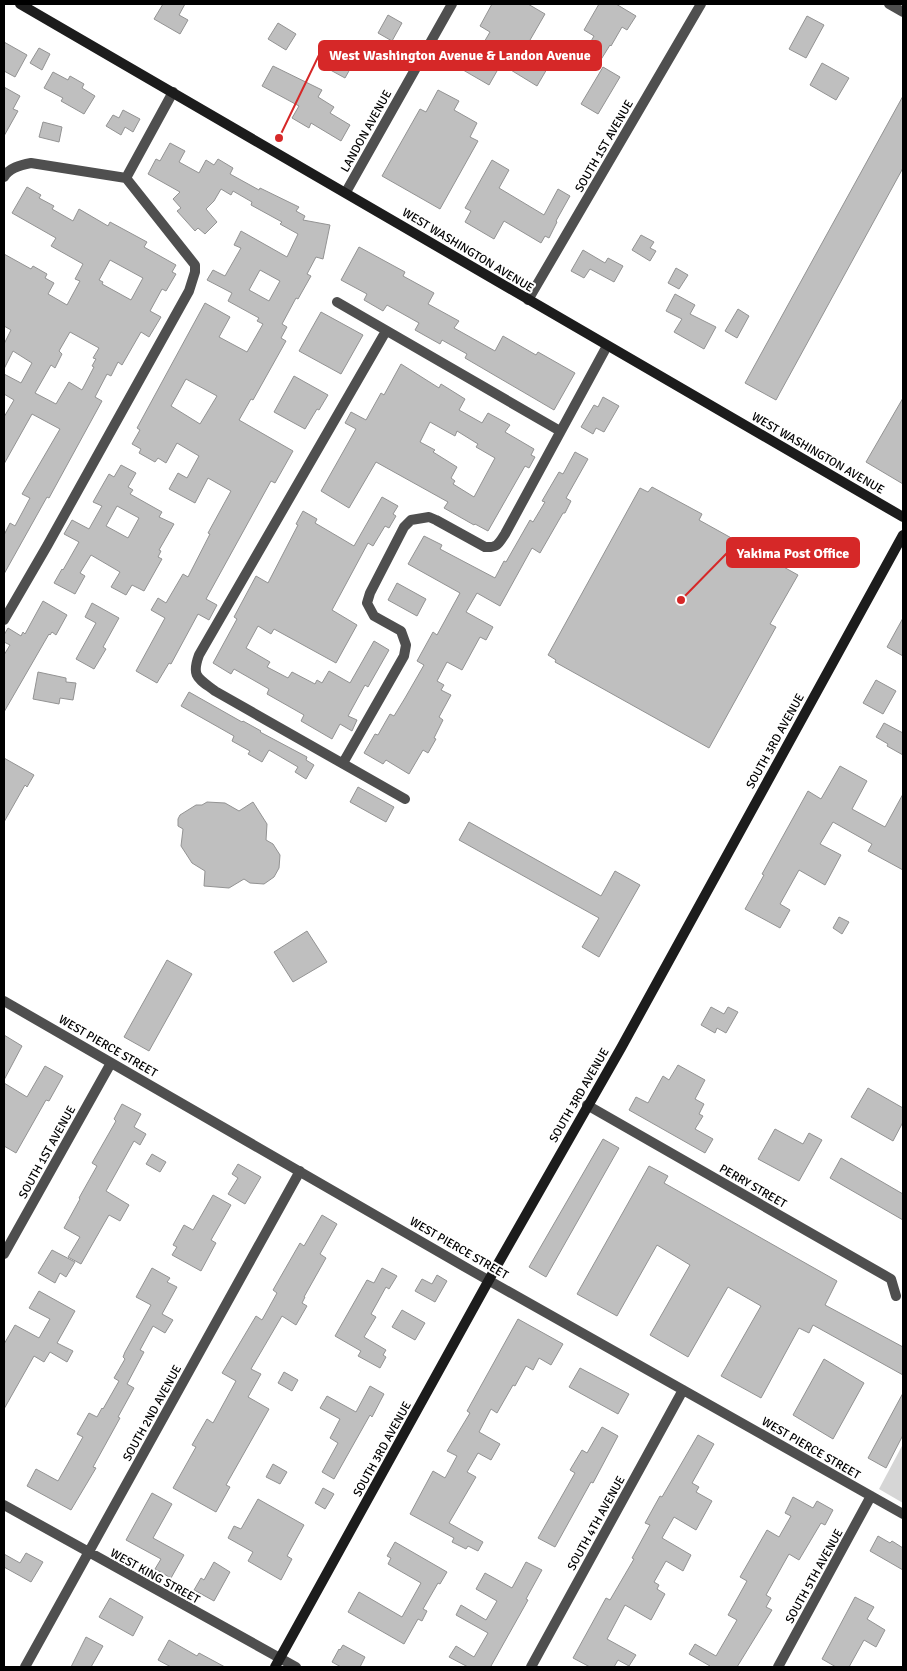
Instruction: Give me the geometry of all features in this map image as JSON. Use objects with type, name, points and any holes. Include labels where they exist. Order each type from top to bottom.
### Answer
[{"type":"street","name":"WEST WASHINGTON AVENUE","points":[[20,4],[903,517]]},
{"type":"street","name":"LANDON AVENUE","points":[[346,192],[452,4]]},
{"type":"street","name":"SOUTH 1ST AVENUE","points":[[528,300],[701,4]]},
{"type":"street","points":[[889,4],[903,12]]},
{"type":"street","points":[[126,178],[174,92]]},
{"type":"street","points":[[4,177],[6,173],[19,165],[31,163],[126,178],[195,265],[195,272],[189,291],[4,620]]},
{"type":"street","points":[[337,302],[560,431]]},
{"type":"street","points":[[386,331],[199,655],[194,667],[196,675],[215,690],[343,762],[404,799]]},
{"type":"street","points":[[343,762],[404,656],[406,645],[401,632],[374,616],[367,603],[404,527],[411,520],[428,517],[485,548],[493,548],[498,544],[607,346]]},
{"type":"street","name":"SOUTH 3RD AVENUE","points":[[278,1663],[489,1280],[621,1048],[903,535]]},
{"type":"street","name":"WEST PIERCE STREET","points":[[4,1001],[489,1280],[903,1514]]},
{"type":"street","name":"SOUTH 1ST AVENUE","points":[[4,1254],[111,1063]]},
{"type":"street","name":"PERRY STREET","points":[[587,1105],[891,1279],[896,1296]]},
{"type":"street","name":"SOUTH 2ND AVENUE","points":[[25,1667],[300,1171]]},
{"type":"street","name":"SOUTH 4TH AVENUE","points":[[531,1667],[683,1390]]},
{"type":"street","name":"SOUTH 5TH AVENUE","points":[[778,1667],[871,1496]]},
{"type":"street","name":"WEST KING STREET","points":[[4,1504],[278,1663],[296,1667]]},
{"type":"shaded area","points":[[903,1444],[903,1503],[879,1489]]},
{"type":"building","points":[[163,4],[185,4],[179,15],[188,20],[180,34],[154,19]]},
{"type":"building","points":[[492,4],[528,4],[545,14],[526,47],[551,62],[537,86],[501,64],[489,85],[451,63],[460,47],[476,56],[490,32],[480,26]]},
{"type":"building","points":[[599,4],[616,4],[636,16],[627,30],[622,27],[597,66],[582,57],[594,36],[584,30]]},
{"type":"building","points":[[388,15],[402,23],[392,41],[378,33]]},
{"type":"building","points":[[807,16],[824,25],[806,58],[789,49]]},
{"type":"building","points":[[278,23],[296,34],[286,50],[268,39]]},
{"type":"building","points":[[4,42],[27,55],[15,77],[4,71]]},
{"type":"building","points":[[39,48],[50,54],[42,70],[30,63]]},
{"type":"building","points":[[332,49],[354,62],[345,78],[323,66]]},
{"type":"building","points":[[822,63],[849,78],[836,100],[810,85]]},
{"type":"building","points":[[273,66],[322,90],[318,97],[334,107],[330,113],[350,125],[341,141],[311,123],[309,128],[292,118],[299,106],[262,86]]},
{"type":"building","points":[[603,67],[620,77],[598,114],[581,104]]},
{"type":"building","points":[[53,72],[68,80],[70,76],[84,84],[82,88],[95,96],[84,114],[61,101],[63,98],[44,88]]},
{"type":"building","points":[[4,87],[20,96],[13,109],[18,111],[4,136]]},
{"type":"building","points":[[438,90],[459,101],[454,110],[477,123],[470,137],[478,141],[440,209],[382,176],[420,109],[426,112]]},
{"type":"building","points":[[903,96],[903,168],[776,400],[745,383]]},
{"type":"building","points":[[123,110],[140,119],[133,132],[125,127],[121,135],[106,126],[113,115],[119,118]]},
{"type":"building","points":[[43,122],[62,127],[59,142],[39,137]]},
{"type":"building","points":[[170,143],[185,151],[179,162],[199,173],[206,160],[214,165],[218,159],[233,168],[230,174],[259,190],[260,188],[299,207],[296,211],[305,216],[303,220],[330,225],[323,259],[316,257],[307,274],[311,276],[282,324],[287,327],[281,338],[286,341],[253,400],[251,399],[239,420],[293,451],[275,483],[271,481],[206,599],[217,605],[209,620],[198,614],[171,664],[169,663],[157,683],[136,671],[165,618],[151,610],[158,598],[166,603],[183,574],[188,577],[210,534],[208,533],[231,491],[208,478],[195,503],[169,489],[178,473],[187,478],[199,456],[177,443],[166,463],[158,458],[155,462],[139,453],[141,449],[132,444],[140,430],[137,428],[205,303],[230,317],[219,337],[247,352],[263,324],[257,321],[259,318],[228,301],[232,293],[207,280],[213,270],[225,276],[241,248],[234,245],[241,231],[287,257],[298,234],[280,224],[282,222],[251,205],[252,202],[233,191],[231,195],[221,189],[214,201],[206,209],[217,222],[205,234],[198,228],[195,231],[177,211],[181,208],[173,199],[180,192],[148,174],[156,159],[160,161]],"holes":[[[260,270],[280,281],[269,301],[249,290]],[[186,379],[217,396],[200,424],[171,406]]]},
{"type":"building","points":[[492,160],[509,170],[499,188],[544,215],[558,189],[570,196],[549,238],[545,236],[541,243],[504,221],[494,239],[465,222],[471,211],[465,208]]},
{"type":"building","points":[[27,187],[41,195],[39,198],[54,206],[52,209],[73,221],[79,209],[108,226],[110,222],[147,242],[144,247],[176,265],[172,272],[176,274],[166,291],[162,289],[150,311],[161,317],[149,337],[141,332],[122,365],[118,362],[111,376],[107,374],[95,397],[102,401],[49,498],[47,497],[4,574],[4,535],[10,523],[15,526],[30,498],[22,494],[60,429],[32,414],[4,464],[4,417],[14,400],[4,394],[4,374],[21,383],[32,363],[13,351],[4,369],[4,344],[11,330],[4,326],[4,254],[31,269],[33,266],[47,274],[45,278],[54,283],[48,294],[67,305],[80,281],[75,279],[83,264],[51,246],[56,238],[12,213]],"holes":[[[110,260],[143,278],[131,300],[102,284],[103,282],[99,280]],[[70,332],[99,348],[93,358],[96,359],[92,366],[94,367],[82,390],[69,382],[56,404],[35,393],[51,365],[55,368],[62,354],[59,351]]]},
{"type":"building","points":[[641,235],[654,242],[650,248],[656,251],[650,261],[632,250]]},
{"type":"building","points":[[359,247],[405,272],[403,276],[434,293],[428,304],[459,321],[454,328],[495,351],[503,336],[536,355],[538,352],[575,373],[554,410],[465,358],[467,354],[442,340],[440,344],[415,330],[419,323],[387,305],[383,311],[364,300],[367,294],[341,280]]},
{"type":"building","points":[[583,250],[605,263],[608,258],[623,266],[614,282],[590,269],[584,278],[571,271]]},
{"type":"building","points":[[676,268],[688,275],[679,289],[668,283]]},
{"type":"building","points":[[675,294],[695,305],[690,314],[716,327],[704,349],[674,332],[682,319],[666,311]]},
{"type":"building","points":[[738,309],[749,316],[737,338],[725,331]]},
{"type":"building","points":[[321,312],[363,335],[341,374],[299,351]]},
{"type":"building","points":[[401,364],[439,388],[441,384],[465,399],[459,410],[482,423],[488,413],[510,425],[505,432],[534,449],[531,455],[535,457],[529,468],[525,466],[488,531],[444,508],[448,502],[376,462],[349,508],[321,491],[356,429],[345,423],[351,412],[366,420],[381,393],[384,395]],"holes":[[[430,422],[455,436],[457,431],[478,444],[476,447],[495,458],[474,497],[453,484],[455,481],[451,478],[457,467],[433,452],[435,450],[420,442]]]},
{"type":"building","points":[[294,376],[328,395],[305,429],[274,412]]},
{"type":"building","points":[[603,397],[619,406],[604,432],[596,428],[593,434],[581,427],[594,405],[598,407]]},
{"type":"building","points":[[903,398],[903,484],[866,462]]},
{"type":"building","points":[[575,452],[588,459],[566,498],[571,501],[565,513],[563,513],[540,553],[532,548],[500,606],[477,593],[466,612],[493,627],[486,640],[480,637],[462,670],[447,662],[437,681],[444,685],[441,690],[451,695],[439,717],[443,720],[428,753],[423,750],[409,774],[386,760],[383,764],[364,753],[375,734],[378,735],[390,714],[394,716],[405,698],[424,665],[417,661],[433,632],[437,635],[460,593],[408,564],[424,536],[442,545],[440,549],[495,578],[530,520],[533,522],[545,502],[542,501],[559,472],[563,474]]},
{"type":"building","points":[[121,465],[136,473],[128,487],[133,490],[130,494],[162,512],[159,517],[174,524],[159,550],[161,551],[158,557],[162,559],[144,591],[132,585],[126,595],[111,587],[120,572],[91,555],[80,573],[85,576],[75,594],[54,583],[79,542],[64,534],[72,520],[89,529],[102,506],[93,502],[109,474],[114,477]],"holes":[[[117,506],[139,518],[128,538],[106,526]]]},
{"type":"building","points":[[652,487],[702,514],[699,520],[798,575],[770,624],[776,627],[709,748],[555,662],[556,660],[548,655],[640,488],[648,492]]},
{"type":"building","points":[[382,497],[398,506],[393,514],[396,516],[389,528],[385,526],[373,546],[368,543],[332,610],[357,625],[336,663],[274,629],[271,634],[258,626],[246,648],[270,662],[267,667],[288,678],[292,672],[315,684],[317,680],[322,683],[329,671],[350,683],[374,641],[389,650],[368,687],[365,685],[348,716],[357,720],[352,731],[340,724],[332,739],[301,721],[304,715],[267,694],[269,689],[234,669],[231,674],[213,663],[237,619],[234,617],[256,576],[268,583],[298,525],[296,524],[303,511],[317,519],[315,523],[354,546]]},
{"type":"building","points":[[397,583],[426,599],[417,616],[388,600]]},
{"type":"building","points":[[43,601],[67,615],[56,635],[52,632],[49,634],[4,712],[4,655],[10,645],[4,642],[4,635],[8,628],[21,636],[23,632],[25,634]]},
{"type":"building","points":[[92,603],[119,618],[103,647],[106,649],[94,669],[76,659],[96,623],[85,617]]},
{"type":"building","points":[[903,618],[903,656],[887,647]]},
{"type":"building","points":[[38,672],[66,678],[66,682],[76,683],[73,700],[60,698],[59,704],[33,699]]},
{"type":"building","points":[[876,680],[896,691],[883,714],[863,703]]},
{"type":"building","points":[[189,692],[307,757],[306,760],[314,765],[306,779],[295,772],[298,767],[269,750],[262,762],[248,754],[250,751],[232,741],[234,736],[181,706]]},
{"type":"building","points":[[884,723],[903,733],[903,755],[876,737]]},
{"type":"building","points":[[4,758],[34,775],[27,787],[25,785],[4,822]]},
{"type":"building","points":[[840,766],[867,781],[852,809],[885,827],[903,794],[903,870],[868,851],[872,844],[833,822],[820,844],[841,855],[825,885],[799,870],[780,904],[790,910],[780,928],[745,909],[808,791],[821,799]]},
{"type":"building","points":[[358,787],[394,807],[386,822],[350,802]]},
{"type":"building","points":[[207,802],[225,803],[239,811],[253,802],[267,824],[266,840],[273,844],[280,855],[279,868],[274,877],[264,884],[250,883],[244,879],[229,888],[204,886],[205,871],[192,863],[181,846],[183,829],[178,826],[178,819],[180,815],[196,805],[202,805]]},
{"type":"building","points":[[469,822],[601,896],[615,871],[640,885],[599,957],[582,947],[599,918],[459,840]]},
{"type":"building","points":[[839,917],[849,922],[842,934],[833,928]]},
{"type":"building","points":[[307,931],[327,962],[293,982],[274,952]]},
{"type":"building","points":[[167,960],[192,974],[149,1051],[124,1037]]},
{"type":"building","points":[[711,1007],[724,1014],[728,1007],[738,1012],[726,1033],[717,1028],[715,1033],[701,1025]]},
{"type":"building","points":[[4,1035],[22,1046],[4,1080]]},
{"type":"building","points":[[678,1065],[705,1080],[695,1099],[704,1104],[699,1114],[703,1116],[695,1129],[713,1139],[705,1153],[629,1110],[636,1097],[648,1103],[663,1076],[669,1080]]},
{"type":"building","points":[[45,1066],[63,1076],[49,1101],[46,1100],[16,1153],[4,1146],[4,1083],[27,1097]]},
{"type":"building","points":[[868,1088],[903,1108],[903,1122],[893,1141],[851,1117]]},
{"type":"building","points":[[122,1104],[141,1114],[134,1127],[146,1134],[140,1145],[134,1141],[106,1191],[129,1205],[120,1221],[109,1215],[81,1264],[68,1257],[80,1237],[64,1228],[97,1166],[92,1163],[116,1121],[114,1119]]},
{"type":"building","points":[[775,1129],[803,1144],[809,1133],[822,1140],[799,1181],[758,1159]]},
{"type":"building","points":[[603,1139],[619,1148],[546,1277],[529,1267]]},
{"type":"building","points":[[152,1154],[166,1162],[160,1172],[146,1164]]},
{"type":"building","points":[[841,1158],[903,1194],[903,1220],[830,1178]]},
{"type":"building","points":[[238,1164],[261,1177],[245,1204],[228,1194],[238,1178],[232,1174]]},
{"type":"building","points":[[649,1166],[668,1176],[664,1183],[837,1281],[825,1305],[903,1347],[903,1375],[813,1325],[809,1333],[799,1328],[761,1398],[721,1376],[761,1306],[728,1287],[688,1357],[650,1335],[690,1265],[657,1245],[617,1316],[577,1294]]},
{"type":"building","points":[[213,1195],[231,1205],[211,1240],[216,1243],[201,1271],[172,1255],[177,1247],[173,1245],[184,1225],[193,1230]]},
{"type":"building","points":[[322,1215],[337,1224],[320,1254],[326,1258],[304,1297],[302,1303],[307,1306],[296,1325],[282,1316],[251,1369],[261,1374],[248,1397],[269,1409],[226,1485],[230,1487],[216,1512],[173,1488],[196,1447],[192,1445],[207,1419],[213,1423],[236,1381],[222,1373],[256,1316],[262,1320],[277,1293],[273,1290],[300,1243],[304,1246]]},
{"type":"building","points":[[52,1250],[75,1262],[66,1277],[60,1273],[55,1283],[38,1273]]},
{"type":"building","points":[[152,1268],[170,1278],[167,1282],[177,1287],[162,1314],[173,1320],[165,1333],[153,1326],[140,1350],[144,1352],[127,1384],[134,1388],[93,1467],[96,1468],[71,1510],[27,1486],[36,1469],[58,1481],[83,1437],[77,1434],[89,1413],[97,1417],[103,1409],[119,1381],[114,1378],[125,1359],[123,1357],[125,1352],[151,1305],[136,1297]]},
{"type":"building","points":[[382,1268],[397,1276],[389,1289],[386,1287],[371,1314],[376,1317],[364,1337],[386,1350],[383,1355],[386,1357],[380,1368],[358,1356],[361,1351],[335,1336],[367,1280],[374,1283]]},
{"type":"building","points":[[437,1275],[447,1281],[435,1302],[415,1291],[422,1279],[432,1284]]},
{"type":"building","points":[[39,1291],[75,1311],[57,1343],[73,1351],[67,1362],[50,1352],[44,1362],[34,1356],[4,1409],[4,1344],[15,1325],[39,1338],[50,1319],[29,1308]]},
{"type":"building","points":[[402,1310],[425,1323],[415,1340],[392,1327]]},
{"type":"building","points":[[518,1319],[563,1344],[551,1365],[539,1358],[533,1370],[526,1366],[497,1413],[491,1409],[479,1432],[500,1444],[491,1460],[478,1453],[467,1472],[476,1477],[449,1523],[483,1542],[478,1551],[468,1546],[466,1549],[452,1542],[454,1538],[410,1514],[433,1471],[445,1478],[457,1456],[447,1451],[470,1413],[467,1411]]},
{"type":"building","points":[[824,1359],[864,1383],[833,1439],[793,1415]]},
{"type":"building","points":[[580,1368],[629,1394],[618,1414],[569,1387]]},
{"type":"building","points":[[284,1372],[298,1380],[292,1391],[278,1383]]},
{"type":"building","points":[[370,1386],[384,1394],[334,1479],[322,1472],[338,1443],[330,1438],[340,1419],[320,1408],[327,1396],[356,1412]]},
{"type":"building","points":[[903,1393],[903,1435],[886,1468],[868,1458]]},
{"type":"building","points":[[602,1427],[618,1436],[555,1547],[538,1538],[575,1473],[570,1470],[582,1450],[587,1453]]},
{"type":"building","points":[[698,1435],[714,1444],[692,1483],[699,1487],[696,1492],[712,1501],[696,1530],[674,1517],[662,1538],[691,1555],[683,1571],[666,1561],[654,1582],[659,1585],[657,1589],[665,1594],[651,1620],[625,1605],[607,1639],[636,1655],[629,1666],[618,1660],[614,1667],[590,1667],[573,1658],[606,1598],[610,1600],[634,1559],[632,1558],[650,1525],[645,1523]]},
{"type":"building","points":[[273,1464],[287,1472],[280,1484],[266,1477]]},
{"type":"building","points":[[323,1488],[334,1494],[325,1509],[315,1503]]},
{"type":"building","points":[[152,1493],[172,1504],[153,1538],[184,1555],[171,1578],[155,1569],[161,1559],[126,1540]]},
{"type":"building","points":[[793,1497],[813,1508],[817,1501],[833,1510],[825,1525],[821,1523],[799,1560],[789,1554],[766,1595],[771,1598],[766,1607],[772,1610],[737,1667],[710,1667],[689,1654],[695,1644],[716,1656],[737,1620],[728,1615],[747,1581],[740,1577],[767,1530],[779,1537],[791,1516],[785,1513]]},
{"type":"building","points":[[258,1499],[304,1525],[287,1556],[292,1559],[281,1580],[248,1561],[253,1552],[228,1538],[234,1526],[241,1529]]},
{"type":"building","points":[[878,1536],[890,1543],[892,1541],[903,1548],[903,1570],[870,1551]]},
{"type":"building","points":[[395,1542],[447,1572],[440,1584],[438,1583],[423,1609],[427,1611],[422,1621],[418,1619],[404,1644],[348,1612],[359,1592],[402,1617],[421,1583],[388,1564],[391,1558],[387,1556]]},
{"type":"building","points":[[26,1553],[43,1562],[31,1582],[4,1567],[4,1554],[20,1563]]},
{"type":"building","points":[[214,1562],[230,1572],[214,1601],[194,1590],[201,1578],[204,1580]]},
{"type":"building","points":[[526,1562],[542,1570],[526,1599],[528,1600],[491,1666],[493,1667],[468,1667],[449,1657],[456,1646],[474,1657],[488,1633],[456,1615],[461,1605],[486,1620],[497,1601],[476,1589],[485,1573],[512,1588]]},
{"type":"building","points":[[855,1597],[874,1607],[867,1619],[885,1630],[876,1647],[864,1640],[849,1667],[836,1667],[822,1659]]},
{"type":"building","points":[[110,1598],[143,1617],[133,1636],[99,1617]]},
{"type":"building","points":[[86,1637],[103,1646],[91,1667],[71,1667]]},
{"type":"building","points":[[169,1640],[197,1656],[199,1653],[225,1667],[171,1667],[158,1660]]},
{"type":"building","points":[[343,1645],[365,1657],[360,1667],[341,1667],[332,1662]]},
{"type":"place","name":"West Washington Avenue & Landon Avenue","points":[[279,138]]},
{"type":"place","name":"Yakima Post Office","points":[[681,600]]}]
